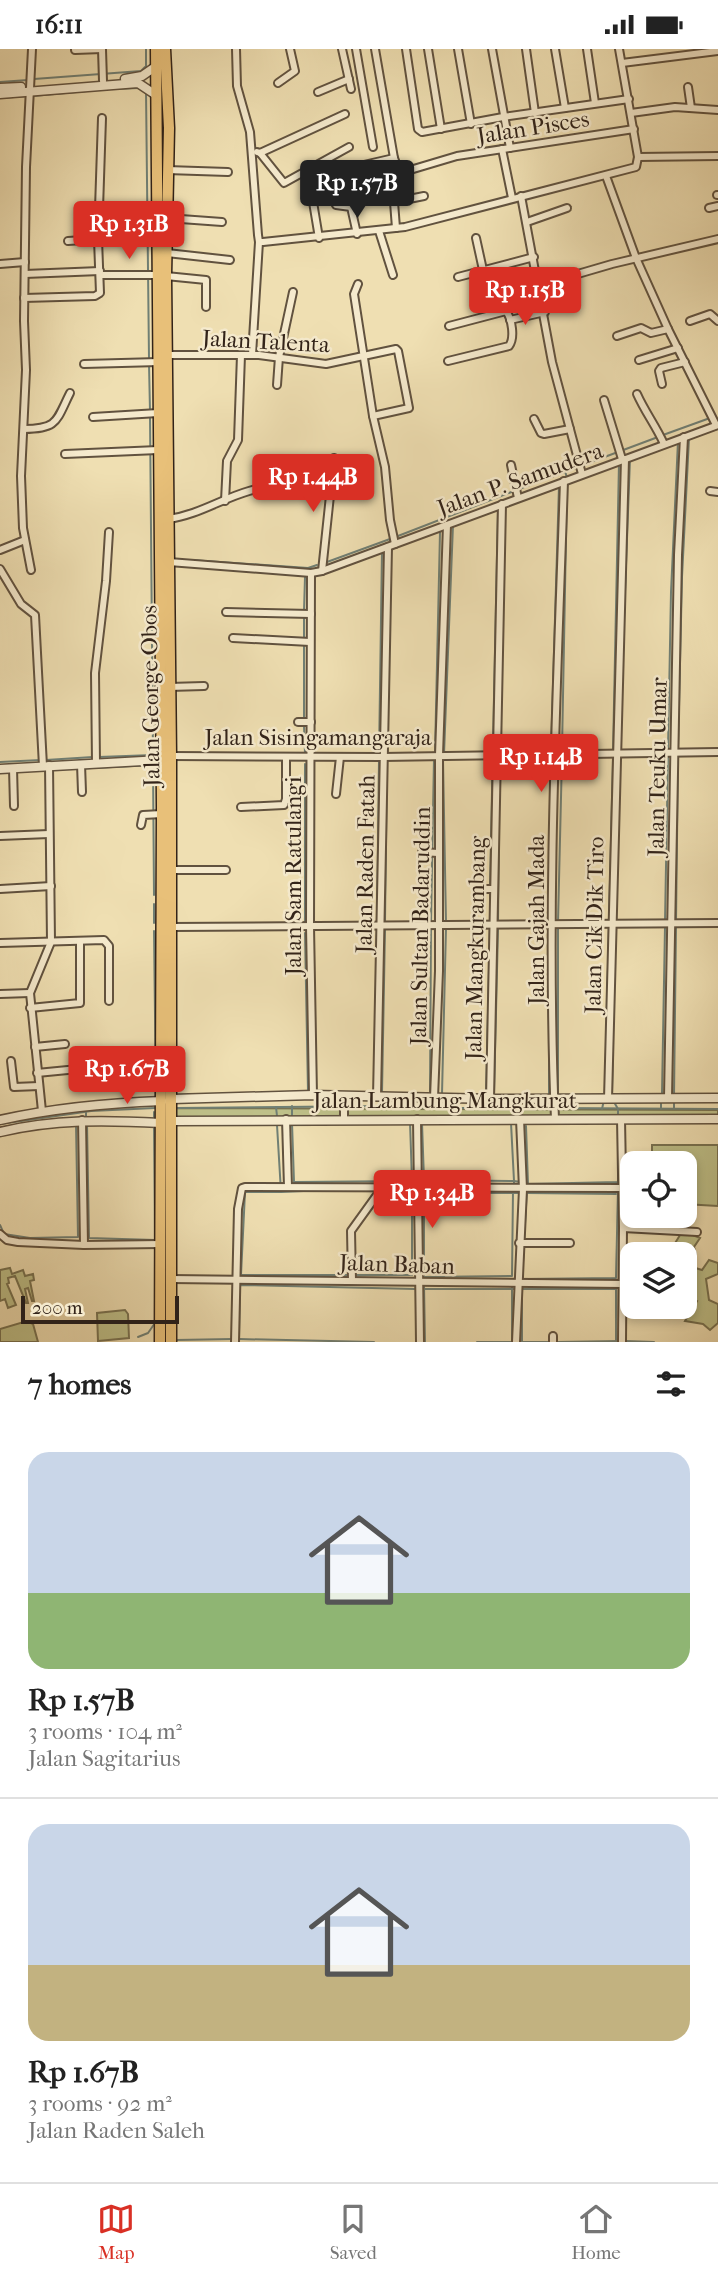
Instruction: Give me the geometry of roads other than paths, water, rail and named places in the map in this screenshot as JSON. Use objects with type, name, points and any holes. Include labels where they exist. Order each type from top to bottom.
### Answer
[{"type":"main road","name":"Jalan George Obos","points":[[156,49],[163,260]]},
{"type":"main road","name":"Jalan George Obos","points":[[165,49],[169,128],[167,218],[162,275],[169,562],[165,647],[169,687],[165,809],[167,1032]]},
{"type":"main road","name":"Jalan George Obos","points":[[163,358],[158,450],[166,758]]},
{"type":"main road","name":"Jalan George Obos","points":[[165,809],[171,870],[167,1032],[161,1101],[167,1122]]},
{"type":"main road","points":[[167,1122],[166,1185],[171,1342]]},
{"type":"main road","points":[[160,1342],[161,1244],[166,1185]]},
{"type":"street","points":[[31,571],[24,540],[21,476],[26,370],[24,298],[32,49]]},
{"type":"street","points":[[75,50],[102,49],[103,81]]},
{"type":"street","points":[[236,49],[237,86],[246,113],[252,149],[259,242],[252,355]]},
{"type":"street","points":[[278,83],[295,71],[290,49]]},
{"type":"street","points":[[344,49],[351,89]]},
{"type":"street","points":[[356,49],[373,147]]},
{"type":"street","points":[[355,167],[394,158],[375,49]]},
{"type":"street","points":[[406,49],[418,129],[422,132],[628,99]]},
{"type":"street","points":[[428,49],[441,129]]},
{"type":"street","points":[[458,49],[471,124]]},
{"type":"street","points":[[492,49],[510,148]]},
{"type":"street","points":[[526,49],[535,113]]},
{"type":"street","points":[[555,49],[565,108]]},
{"type":"street","points":[[587,49],[595,103]]},
{"type":"street","points":[[259,242],[319,238],[396,228],[636,167],[638,157],[634,129],[619,49]]},
{"type":"street","points":[[622,64],[718,51]]},
{"type":"street","points":[[0,94],[142,76],[155,67]]},
{"type":"street","points":[[318,92],[349,79]]},
{"type":"street","points":[[0,88],[138,83],[156,95]]},
{"type":"street","points":[[688,87],[691,108]]},
{"type":"street","points":[[631,113],[668,107],[718,110]]},
{"type":"street","points":[[260,153],[345,114]]},
{"type":"street","points":[[24,298],[97,296],[100,291],[98,239],[102,118]]},
{"type":"street","name":"Jalan Pisces","points":[[394,158],[398,171],[404,173],[457,156],[634,129]]},
{"type":"street","points":[[252,149],[260,153],[284,183],[349,147]]},
{"type":"street","points":[[502,149],[512,198]]},
{"type":"street","points":[[638,157],[718,156]]},
{"type":"street","points":[[167,170],[228,172]]},
{"type":"street","points":[[606,176],[636,258],[668,329],[715,421]]},
{"type":"street","points":[[396,228],[394,202],[424,196]]},
{"type":"street","points":[[521,196],[545,311],[552,362],[582,474]]},
{"type":"street","points":[[333,198],[336,205],[351,207],[357,234]]},
{"type":"street","points":[[313,202],[319,238]]},
{"type":"street","points":[[709,208],[718,206]]},
{"type":"street","points":[[527,222],[567,208]]},
{"type":"street","points":[[167,218],[222,222]]},
{"type":"street","points":[[379,231],[393,275]]},
{"type":"street","points":[[68,241],[98,239]]},
{"type":"street","points":[[475,239],[483,270]]},
{"type":"street","points":[[540,285],[636,258],[718,239]]},
{"type":"street","points":[[458,277],[534,257]]},
{"type":"street","points":[[163,260],[230,260]]},
{"type":"street","points":[[0,264],[25,262]]},
{"type":"street","points":[[25,274],[162,275],[206,280],[206,307]]},
{"type":"street","name":"Jalan Raden Fatah","points":[[358,284],[354,292],[373,416],[385,467],[392,546],[383,757],[377,1097]]},
{"type":"street","points":[[277,385],[279,357],[293,292]]},
{"type":"street","points":[[448,361],[509,346],[513,339],[508,313],[503,311],[449,326]]},
{"type":"street","points":[[510,320],[545,311]]},
{"type":"street","points":[[690,321],[710,314],[718,321]]},
{"type":"street","points":[[617,336],[641,328],[651,333],[668,329]]},
{"type":"street","points":[[639,360],[678,348]]},
{"type":"street","name":"Jalan Talenta","points":[[84,364],[241,355],[279,357],[319,364],[393,349],[398,351],[409,405],[407,409],[373,416]]},
{"type":"street","points":[[225,502],[227,461],[238,440],[241,355]]},
{"type":"street","points":[[662,384],[659,371],[661,368],[685,362]]},
{"type":"street","points":[[24,429],[44,429],[51,425],[70,393]]},
{"type":"street","points":[[637,394],[650,423],[659,432],[664,444]]},
{"type":"street","name":"Jalan Cik Dik Tiro","points":[[604,400],[624,459],[608,1099]]},
{"type":"street","points":[[93,417],[158,413]]},
{"type":"street","points":[[534,419],[544,435],[570,429]]},
{"type":"street","name":"Jalan P. Samudera","points":[[169,562],[311,573],[322,571],[684,437],[715,421]]},
{"type":"street","name":"Jalan Teuku Umar","points":[[668,1098],[678,555],[684,437]]},
{"type":"street","points":[[65,454],[158,450]]},
{"type":"street","points":[[322,571],[334,458]]},
{"type":"street","points":[[511,465],[518,498]]},
{"type":"street","name":"Jalan Gajah Mada","points":[[555,1109],[555,755],[564,481]]},
{"type":"street","points":[[168,519],[183,517],[250,490],[271,486],[330,490]]},
{"type":"street","name":"Jalan Mangkurambang","points":[[490,1099],[502,504]]},
{"type":"street","name":"Jalan Sultan Badaruddin","points":[[434,1098],[439,971],[439,755],[447,525]]},
{"type":"street","points":[[96,763],[95,673],[109,532]]},
{"type":"street","points":[[0,550],[24,540]]},
{"type":"street","points":[[0,569],[21,604],[35,616],[46,766],[51,886],[51,942],[30,993],[42,1111]]},
{"type":"street","name":"Jalan Sam Ratulangi","points":[[311,573],[304,614],[310,642],[313,1095]]},
{"type":"street","points":[[226,613],[304,614]]},
{"type":"street","points":[[233,638],[310,642]]},
{"type":"street","points":[[169,687],[204,686]]},
{"type":"street","points":[[299,722],[311,722]]},
{"type":"street","name":"Jalan Sisingamangaraja","points":[[0,769],[166,758],[718,752]]},
{"type":"street","points":[[241,807],[284,805],[286,757]]},
{"type":"street","points":[[336,794],[340,757]]},
{"type":"street","points":[[81,764],[82,792]]},
{"type":"street","points":[[13,768],[14,806]]},
{"type":"street","points":[[141,825],[143,815],[165,809]]},
{"type":"street","points":[[0,837],[49,834]]},
{"type":"street","points":[[422,852],[438,853]]},
{"type":"street","points":[[171,870],[226,870]]},
{"type":"street","points":[[0,889],[51,886]]},
{"type":"street","points":[[480,889],[494,889]]},
{"type":"street","points":[[170,927],[718,923]]},
{"type":"street","points":[[0,943],[100,939],[107,942],[108,1001]]},
{"type":"street","points":[[30,1009],[80,1003],[80,941]]},
{"type":"street","points":[[0,994],[30,993]]},
{"type":"street","points":[[35,1047],[65,1044]]},
{"type":"street","points":[[10,1061],[14,1087],[39,1086]]},
{"type":"street","points":[[37,1073],[78,1069]]},
{"type":"street","points":[[0,1120],[42,1111],[108,1103],[313,1095],[344,1100],[377,1097],[490,1099],[555,1109],[608,1099],[718,1097]]},
{"type":"street","points":[[344,1100],[344,1116]]},
{"type":"street","name":"Jalan Lambung Mangkurat","points":[[0,1132],[78,1120],[167,1122],[344,1116],[520,1119],[555,1109],[621,1119],[718,1119]]},
{"type":"street","points":[[286,1119],[288,1187]]},
{"type":"street","points":[[417,1119],[420,1342]]},
{"type":"street","points":[[516,1342],[523,1189],[520,1119]]},
{"type":"street","points":[[621,1119],[622,1151]]},
{"type":"street","points":[[78,1120],[84,1245]]},
{"type":"street","points":[[235,1342],[238,1209],[242,1188],[620,1188]]},
{"type":"street","points":[[352,1280],[352,1231],[383,1188]]},
{"type":"street","points":[[623,1242],[623,1228],[697,1232]]},
{"type":"street","points":[[0,1234],[13,1242],[161,1244]]},
{"type":"street","points":[[519,1243],[570,1243]]},
{"type":"street","name":"Jalan Baban","points":[[170,1279],[620,1285]]},
{"type":"street","points":[[622,1319],[622,1342]]},
{"type":"waterway","points":[[146,49],[146,68]]},
{"type":"waterway","points":[[34,79],[141,71],[145,67]]},
{"type":"waterway","points":[[0,82],[28,80]]},
{"type":"waterway","points":[[113,89],[139,88]]},
{"type":"waterway","points":[[33,96],[87,91]]},
{"type":"waterway","points":[[146,91],[149,358]]},
{"type":"waterway","points":[[0,98],[28,96]]},
{"type":"waterway","points":[[162,222],[163,153]]},
{"type":"waterway","points":[[149,364],[150,411]]},
{"type":"waterway","points":[[99,757],[153,755],[150,416]]},
{"type":"waterway","points":[[663,435],[710,418]]},
{"type":"waterway","points":[[519,489],[658,437]]},
{"type":"waterway","points":[[678,750],[689,438]]},
{"type":"waterway","points":[[668,750],[671,592],[678,441]]},
{"type":"waterway","points":[[624,618],[630,459]]},
{"type":"waterway","points":[[613,752],[619,463]]},
{"type":"waterway","points":[[565,471],[567,478]]},
{"type":"waterway","points":[[562,750],[567,483]]},
{"type":"waterway","points":[[551,751],[559,486]]},
{"type":"waterway","points":[[398,536],[514,491]]},
{"type":"waterway","points":[[502,656],[505,507]]},
{"type":"waterway","points":[[490,887],[498,508]]},
{"type":"waterway","points":[[444,754],[453,525]]},
{"type":"waterway","points":[[435,753],[440,532]]},
{"type":"waterway","points":[[327,562],[390,539],[391,544]]},
{"type":"waterway","points":[[379,755],[382,551]]},
{"type":"waterway","points":[[191,560],[308,568],[317,565]]},
{"type":"waterway","points":[[304,611],[305,577]]},
{"type":"waterway","points":[[304,616],[304,637]]},
{"type":"waterway","points":[[304,646],[304,717]]},
{"type":"waterway","points":[[304,726],[305,753]]},
{"type":"waterway","points":[[558,922],[562,756]]},
{"type":"waterway","points":[[665,922],[668,756]]},
{"type":"waterway","points":[[676,922],[678,756]]},
{"type":"waterway","points":[[46,760],[93,757]]},
{"type":"waterway","points":[[609,920],[613,757]]},
{"type":"waterway","points":[[431,921],[434,759]]},
{"type":"waterway","points":[[0,762],[41,760]]},
{"type":"waterway","points":[[385,922],[387,760]]},
{"type":"waterway","points":[[443,760],[446,922]]},
{"type":"waterway","points":[[551,760],[551,796]]},
{"type":"waterway","points":[[377,923],[379,761]]},
{"type":"waterway","points":[[305,764],[305,924]]},
{"type":"waterway","points":[[72,769],[153,765],[154,895]]},
{"type":"waterway","points":[[0,773],[10,772]]},
{"type":"waterway","points":[[498,923],[499,827]]},
{"type":"waterway","points":[[490,893],[490,922]]},
{"type":"waterway","points":[[154,904],[154,923]]},
{"type":"waterway","points":[[605,1095],[609,925]]},
{"type":"waterway","points":[[430,1093],[431,927]]},
{"type":"waterway","points":[[662,1093],[665,927]]},
{"type":"waterway","points":[[674,1097],[676,927]]},
{"type":"waterway","points":[[442,1094],[446,928]]},
{"type":"waterway","points":[[486,1097],[490,928]]},
{"type":"waterway","points":[[558,928],[558,1097]]},
{"type":"waterway","points":[[382,1093],[385,929]]},
{"type":"waterway","points":[[494,1094],[498,929]]},
{"type":"waterway","points":[[154,931],[156,1098]]},
{"type":"waterway","points":[[374,1094],[377,931]]},
{"type":"waterway","points":[[305,933],[308,1091]]},
{"type":"waterway","points":[[549,998],[549,1097]]},
{"type":"waterway","points":[[612,1094],[613,1043]]},
{"type":"waterway","points":[[602,1109],[604,1100]]},
{"type":"waterway","points":[[614,1102],[618,1116]]},
{"type":"waterway","points":[[661,1102],[661,1109]]},
{"type":"waterway","points":[[674,1102],[674,1109]]},
{"type":"waterway","points":[[292,1106],[292,1118]]},
{"type":"waterway","points":[[276,1107],[277,1116]]},
{"type":"waterway","points":[[0,1124],[91,1111],[155,1108]]},
{"type":"waterway","points":[[177,1108],[552,1108]]},
{"type":"waterway","points":[[558,1108],[718,1109]]},
{"type":"waterway","points":[[86,1111],[86,1119]]},
{"type":"waterway","points":[[154,1112],[154,1117]]},
{"type":"waterway","points":[[292,1123],[294,1182],[412,1181],[410,1122]]},
{"type":"waterway","points":[[422,1123],[424,1180],[514,1181],[511,1123]]},
{"type":"waterway","points":[[0,1225],[4,1234],[30,1238],[78,1237],[76,1124]]},
{"type":"waterway","points":[[87,1124],[89,1238],[155,1240],[154,1127]]},
{"type":"waterway","points":[[277,1125],[281,1192],[245,1192],[241,1275],[412,1275],[412,1190]]},
{"type":"waterway","points":[[526,1126],[528,1184],[618,1182],[618,1125]]},
{"type":"waterway","points":[[412,1184],[412,1181],[424,1180],[424,1184]]},
{"type":"waterway","points":[[514,1185],[514,1181],[521,1182]]},
{"type":"waterway","points":[[281,1192],[326,1190]]},
{"type":"waterway","points":[[398,1190],[412,1193],[522,1193]]},
{"type":"waterway","points":[[424,1190],[424,1277],[512,1276],[513,1191]]},
{"type":"waterway","points":[[524,1240],[527,1190]]},
{"type":"waterway","points":[[524,1245],[522,1279],[616,1278],[618,1190]]},
{"type":"waterway","points":[[528,1193],[616,1194]]},
{"type":"waterway","points":[[166,1220],[166,1340]]},
{"type":"waterway","points":[[155,1249],[155,1311]]},
{"type":"waterway","points":[[512,1284],[512,1342]]},
{"type":"waterway","points":[[239,1339],[240,1285],[415,1289]]},
{"type":"waterway","points":[[424,1285],[425,1342]]},
{"type":"waterway","points":[[421,1289],[517,1289]]},
{"type":"waterway","points":[[522,1289],[616,1289]]},
{"type":"waterway","points":[[616,1289],[616,1340]]},
{"type":"waterway","points":[[522,1290],[522,1341]]},
{"type":"waterway","points":[[138,1337],[148,1333],[155,1323]]},
{"type":"waterway","points":[[176,1340],[233,1339]]},
{"type":"waterway","points":[[239,1339],[374,1342]]},
{"type":"waterway","points":[[558,1342],[620,1341]]},
{"type":"waterway","points":[[625,1341],[654,1342]]},
{"type":"waterway","points":[[477,1342],[549,1342]]}]
